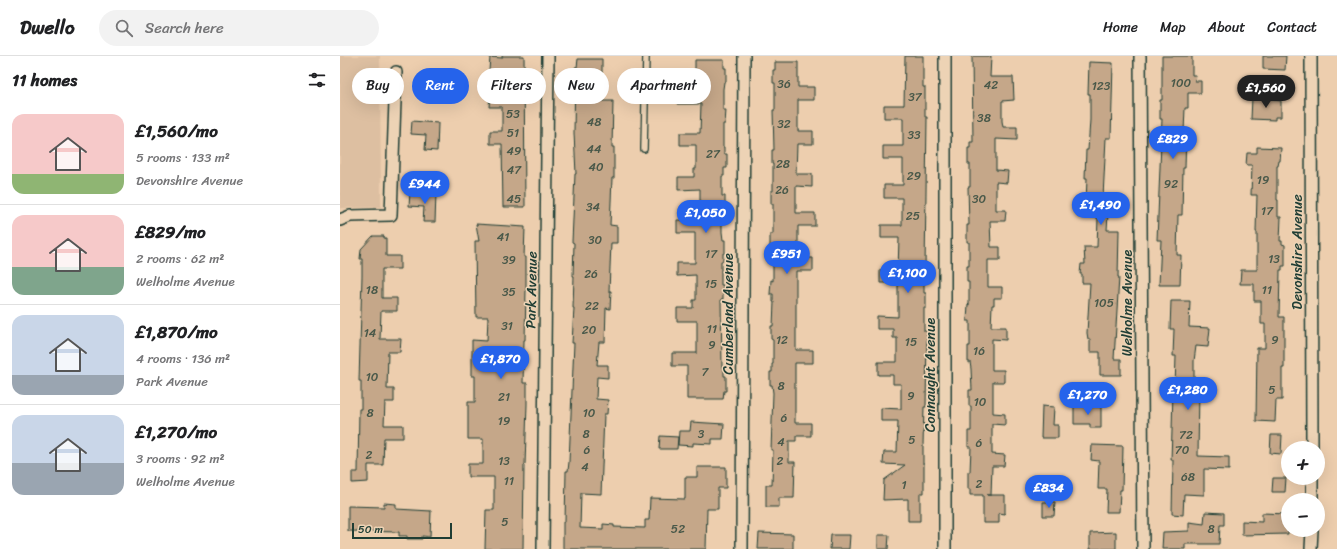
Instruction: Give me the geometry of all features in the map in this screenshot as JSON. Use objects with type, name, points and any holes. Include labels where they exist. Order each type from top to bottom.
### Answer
[{"type":"street","name":"Park Avenue","points":[[543,549],[548,56]]},
{"type":"street","name":"Cumberland Avenue","points":[[742,549],[744,56]]},
{"type":"street","name":"Connaught Avenue","points":[[944,56],[945,549]]},
{"type":"street","name":"Welholme Avenue","points":[[1140,56],[1143,549]]},
{"type":"street","name":"Devonshire Avenue","points":[[1311,56],[1312,441]]},
{"type":"street","points":[[340,220],[350,216],[391,215],[395,104]]},
{"type":"street","points":[[1312,537],[1312,549]]},
{"type":"lane","points":[[644,149],[646,56]]},
{"type":"shaded area","points":[[340,56],[380,56],[380,68],[352,68],[352,104],[380,104],[381,207],[340,208]]},
{"type":"building","points":[[502,56],[524,56],[524,68],[489,68],[490,57],[502,58]]},
{"type":"building","points":[[905,56],[923,56],[923,87],[925,87],[925,117],[927,117],[924,269],[924,293],[926,293],[926,308],[924,308],[924,331],[927,331],[926,407],[924,407],[923,445],[924,493],[920,493],[920,521],[908,521],[908,499],[883,500],[884,480],[905,465],[883,464],[884,452],[897,452],[898,421],[881,421],[881,408],[901,409],[901,384],[893,384],[893,375],[878,375],[878,362],[897,362],[897,338],[893,338],[893,329],[877,329],[877,316],[898,317],[898,283],[880,283],[880,270],[898,270],[899,238],[881,238],[881,225],[902,225],[902,198],[884,198],[884,185],[903,185],[903,159],[883,159],[883,146],[903,146],[903,118],[884,118],[884,105],[904,105]]},
{"type":"building","points":[[972,56],[991,56],[990,77],[1013,77],[1014,100],[1002,101],[1002,121],[1003,127],[1017,127],[1017,140],[996,139],[996,170],[1008,171],[1007,183],[996,182],[996,210],[1006,210],[1005,221],[990,221],[991,247],[1000,247],[1000,260],[988,260],[988,287],[1002,287],[1002,298],[994,298],[994,305],[992,305],[991,327],[1006,327],[1006,340],[992,339],[992,370],[1004,370],[1004,382],[993,382],[993,413],[1005,414],[1005,425],[992,424],[992,454],[1005,455],[1004,466],[992,466],[991,495],[1005,495],[1005,514],[999,513],[999,523],[983,523],[983,495],[970,495],[970,489],[968,489],[968,472],[970,472],[971,447],[968,447],[968,431],[971,431],[971,406],[969,406],[969,390],[972,390],[970,362],[968,362],[968,346],[970,346],[970,321],[967,321],[968,304],[969,305],[967,266],[969,266],[969,242],[967,242],[967,225],[969,225],[968,187],[970,187],[968,148],[970,148],[970,142],[973,142]]},
{"type":"building","points":[[1162,56],[1192,56],[1192,75],[1196,75],[1195,81],[1201,81],[1201,93],[1188,93],[1188,108],[1185,108],[1185,168],[1183,168],[1182,215],[1178,215],[1177,255],[1181,255],[1180,285],[1159,285],[1161,240],[1157,240],[1162,119],[1160,119],[1160,100],[1162,100]]},
{"type":"building","points":[[1263,56],[1286,56],[1285,70],[1263,69]]},
{"type":"building","points":[[578,59],[602,59],[602,68],[575,68],[577,67]]},
{"type":"building","points":[[695,60],[724,60],[724,68],[726,68],[726,81],[724,82],[723,89],[723,110],[726,110],[725,124],[723,124],[723,147],[724,154],[727,154],[727,168],[724,168],[724,176],[722,176],[722,196],[725,196],[725,210],[722,210],[722,232],[723,240],[725,240],[725,253],[723,253],[723,261],[721,261],[721,285],[723,285],[723,299],[721,299],[722,368],[724,368],[724,376],[726,376],[726,391],[724,391],[723,399],[687,399],[687,366],[672,366],[672,353],[697,353],[697,321],[677,321],[677,308],[693,308],[693,300],[696,300],[696,275],[677,276],[677,263],[695,263],[695,233],[677,233],[677,220],[700,221],[700,189],[678,190],[678,177],[694,177],[694,169],[696,169],[696,145],[680,145],[680,133],[700,133],[701,104],[711,104],[711,68],[695,68]]},
{"type":"building","points":[[775,62],[798,62],[798,87],[814,87],[814,100],[798,100],[798,131],[813,131],[813,144],[797,144],[796,174],[812,174],[812,187],[796,186],[796,213],[815,213],[815,226],[798,226],[798,258],[813,258],[813,271],[796,271],[796,350],[813,350],[813,363],[795,363],[795,423],[811,423],[811,436],[796,436],[796,441],[789,441],[789,462],[795,462],[794,498],[779,498],[779,507],[766,507],[766,485],[772,485],[773,450],[771,450],[773,393],[772,385],[770,385],[770,372],[772,372],[773,364],[773,340],[771,339],[771,326],[773,326],[774,302],[773,294],[770,294],[771,280],[773,281],[773,249],[770,249],[770,234],[773,234],[773,204],[771,204],[771,191],[773,191],[772,150],[774,150],[773,110],[775,110],[775,83],[773,83],[773,70],[775,70]]},
{"type":"building","points":[[1089,62],[1113,63],[1111,138],[1106,138],[1103,197],[1109,197],[1107,230],[1119,230],[1119,277],[1114,359],[1121,359],[1121,375],[1100,375],[1100,352],[1090,352],[1090,339],[1088,339],[1087,333],[1090,283],[1082,283],[1082,274],[1080,274],[1081,264],[1085,264],[1084,247],[1097,247],[1098,218],[1078,217],[1079,203],[1086,204],[1086,150],[1088,150],[1090,120],[1090,94],[1088,94]]},
{"type":"building","points":[[1252,98],[1275,99],[1281,101],[1281,117],[1275,117],[1275,120],[1251,119]]},
{"type":"building","points":[[609,101],[613,101],[612,147],[614,147],[614,178],[612,178],[610,225],[617,226],[617,243],[611,243],[609,291],[611,291],[610,309],[606,308],[605,342],[599,342],[597,365],[608,365],[608,378],[597,377],[596,399],[608,400],[607,414],[604,414],[601,494],[581,493],[580,528],[603,529],[603,524],[614,525],[614,527],[645,528],[645,520],[649,520],[650,498],[685,499],[685,477],[697,477],[697,467],[726,467],[726,488],[718,488],[718,509],[707,509],[706,549],[563,549],[563,522],[565,522],[566,471],[568,471],[569,462],[574,343],[572,343],[574,308],[574,243],[572,242],[576,174],[574,104],[609,104]]},
{"type":"building","points":[[489,104],[524,104],[525,207],[503,207],[502,144],[490,144],[490,131],[502,131],[502,107],[489,107]]},
{"type":"building","points":[[412,121],[438,123],[437,151],[425,150],[426,135],[411,134]]},
{"type":"building","points":[[1257,147],[1281,148],[1280,161],[1277,166],[1277,200],[1278,217],[1281,217],[1280,241],[1282,241],[1282,244],[1285,245],[1285,266],[1282,266],[1282,270],[1280,270],[1279,317],[1284,317],[1284,368],[1282,368],[1282,400],[1276,400],[1275,422],[1256,421],[1257,348],[1265,348],[1265,324],[1261,324],[1261,301],[1254,301],[1254,284],[1240,284],[1241,270],[1257,270],[1257,195],[1251,195],[1252,165],[1246,165],[1247,153],[1257,153]]},
{"type":"building","points":[[410,193],[436,194],[435,222],[423,222],[424,207],[409,206]]},
{"type":"building","points":[[476,224],[525,227],[524,257],[526,257],[526,288],[523,383],[527,383],[527,404],[524,465],[523,549],[485,549],[486,510],[494,510],[494,477],[468,477],[468,464],[483,464],[483,439],[468,439],[468,402],[475,402],[475,376],[472,376],[472,340],[487,341],[488,317],[476,317],[475,241],[479,241]]},
{"type":"building","points":[[373,236],[384,236],[384,238],[386,238],[386,256],[400,256],[400,269],[382,269],[382,298],[397,298],[397,311],[381,311],[380,339],[401,339],[400,352],[388,352],[387,389],[394,389],[394,402],[385,402],[384,425],[403,425],[403,438],[384,438],[383,465],[368,465],[368,482],[352,483],[352,472],[358,472],[359,409],[361,409],[361,381],[359,381],[362,259],[360,259],[361,249]]},
{"type":"building","points":[[1171,301],[1190,301],[1189,327],[1210,328],[1208,347],[1196,346],[1194,361],[1194,390],[1199,390],[1198,456],[1229,457],[1229,470],[1204,469],[1204,495],[1184,494],[1183,515],[1172,514],[1173,460],[1171,460],[1173,389],[1175,389],[1176,356],[1173,356],[1174,329],[1170,329]]},
{"type":"building","points":[[1042,406],[1054,407],[1053,425],[1058,425],[1058,438],[1041,438]]},
{"type":"building","points":[[1074,406],[1101,407],[1101,428],[1090,428],[1090,424],[1074,424]]},
{"type":"building","points":[[691,422],[724,424],[723,439],[712,439],[712,444],[693,443],[693,446],[678,445],[679,431],[690,431]]},
{"type":"building","points":[[1271,435],[1282,435],[1281,454],[1270,453]]},
{"type":"building","points":[[660,436],[678,437],[677,449],[659,449]]},
{"type":"building","points":[[1092,445],[1123,446],[1122,490],[1120,490],[1119,512],[1106,512],[1107,489],[1098,489],[1099,461],[1091,460]]},
{"type":"building","points":[[1273,478],[1281,478],[1281,485],[1286,485],[1285,492],[1272,492]]},
{"type":"building","points":[[1043,502],[1055,502],[1054,516],[1043,516]]},
{"type":"building","points":[[384,503],[396,504],[396,509],[431,511],[430,537],[422,536],[422,539],[407,539],[407,536],[399,536],[399,532],[348,531],[348,506],[384,507]]},
{"type":"building","points":[[1205,512],[1224,513],[1224,525],[1220,525],[1219,544],[1185,544],[1185,549],[1162,549],[1163,532],[1189,531],[1189,522],[1204,524]]},
{"type":"building","points":[[1262,513],[1281,514],[1281,534],[1242,535],[1242,521],[1262,522]]},
{"type":"building","points":[[1116,532],[1116,549],[1090,549],[1090,533]]},
{"type":"building","points":[[759,533],[793,534],[793,549],[758,549]]},
{"type":"building","points":[[831,535],[850,535],[849,549],[830,549]]},
{"type":"building","points":[[878,535],[889,535],[888,549],[878,549]]}]
